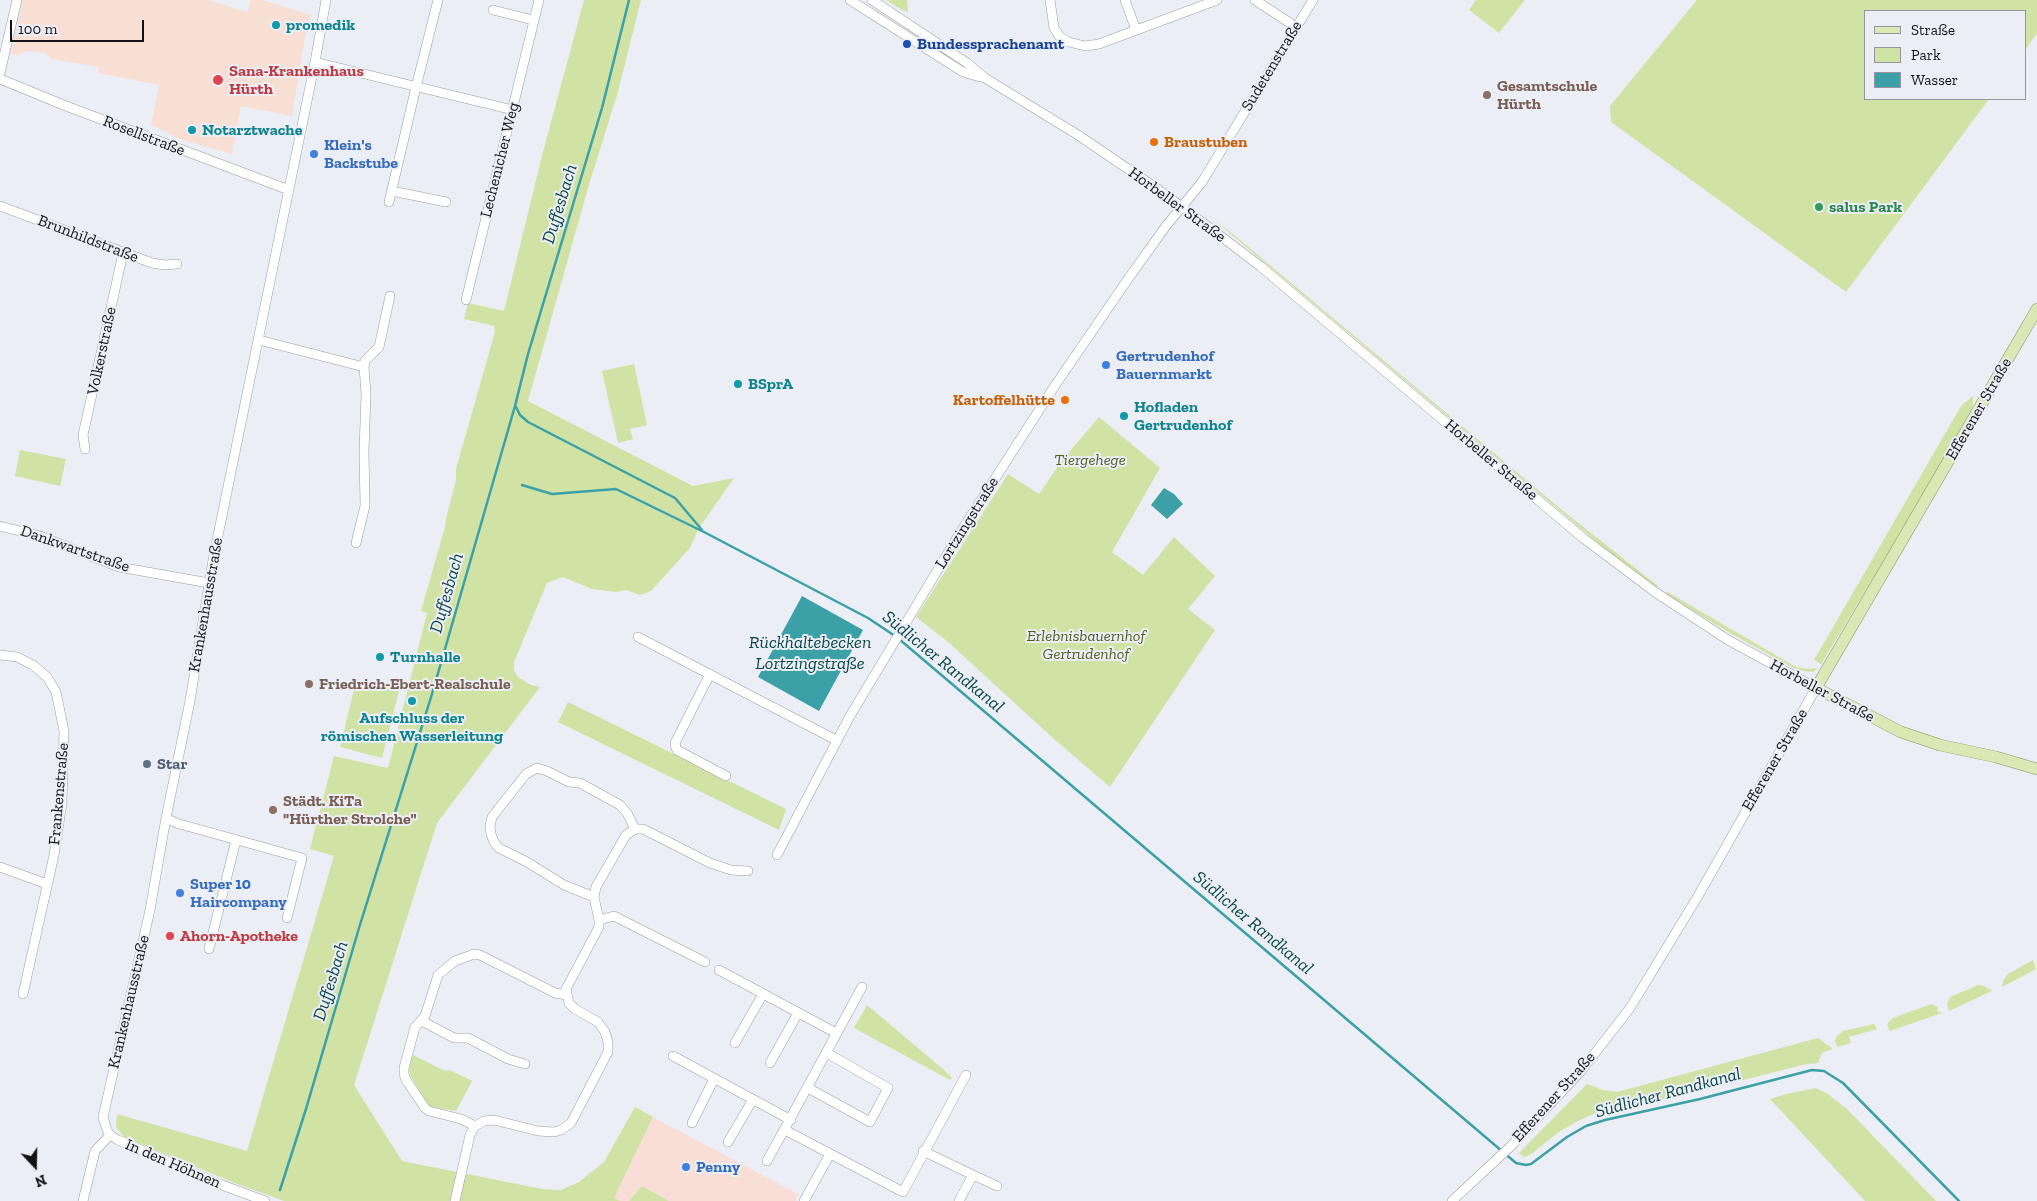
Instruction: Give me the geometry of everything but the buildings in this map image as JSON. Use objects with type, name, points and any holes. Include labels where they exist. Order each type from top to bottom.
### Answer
[{"type":"main road","name":"Efferener Straße","points":[[1816,688],[2037,308]]},
{"type":"main road","name":"Horbeller Straße","points":[[1816,688],[1901,732],[1940,745],[2037,769]]},
{"type":"street","points":[[0,73],[17,0]]},
{"type":"street","name":"Krankenhausstraße","points":[[110,1135],[104,1123],[104,1108],[150,910],[166,818],[190,701],[209,583],[326,0]]},
{"type":"street","points":[[389,202],[438,0]]},
{"type":"street","name":"Lechenicher Weg","points":[[466,300],[539,0]]},
{"type":"street","name":"Horbeller Straße","points":[[850,0],[963,72],[985,78]]},
{"type":"street","name":"Horbeller Straße","points":[[872,0],[967,63],[985,78],[1078,136],[1182,207],[1260,266],[1583,538],[1655,592],[1728,640],[1816,688]]},
{"type":"street","points":[[1050,0],[1054,28],[1060,37],[1069,42],[1085,46],[1099,44],[1217,0]]},
{"type":"street","points":[[1125,0],[1136,30]]},
{"type":"street","points":[[1254,0],[1296,27]]},
{"type":"street","name":"Sudetenstraße","points":[[1182,207],[1202,182],[1313,0]]},
{"type":"street","points":[[493,10],[533,20]]},
{"type":"street","points":[[315,62],[513,110]]},
{"type":"street","name":"Rosellstraße","points":[[0,79],[83,113],[289,190]]},
{"type":"street","points":[[392,191],[446,202]]},
{"type":"street","name":"Brunhildstraße","points":[[0,206],[152,263],[177,264]]},
{"type":"street","name":"Lortzingstraße","points":[[778,855],[836,740],[958,536],[1056,384],[1128,279],[1182,207]]},
{"type":"street","name":"Volkerstraße","points":[[85,449],[83,434],[123,253]]},
{"type":"street","points":[[356,543],[365,506],[366,394],[364,367],[366,361],[379,347],[390,296]]},
{"type":"street","points":[[259,340],[364,367]]},
{"type":"street","name":"Dankwartstraße","points":[[0,526],[40,536],[119,567],[209,583]]},
{"type":"street","points":[[638,637],[836,740]]},
{"type":"street","name":"Frankenstraße","points":[[0,655],[17,658],[33,664],[47,677],[56,692],[64,731],[62,802],[47,884],[23,994]]},
{"type":"street","points":[[710,674],[675,743],[677,750],[726,776]]},
{"type":"street","name":"Efferener Straße","points":[[1452,1201],[1511,1146],[1581,1071],[1630,1008],[1698,896],[1816,688]]},
{"type":"street","points":[[594,897],[564,885],[528,862],[499,848],[491,834],[492,817],[526,774],[537,768],[569,782],[580,783],[620,805],[627,813],[635,829]]},
{"type":"street","points":[[166,818],[176,824],[302,858],[287,918]]},
{"type":"street","points":[[455,1201],[470,1135],[475,1126],[484,1120],[494,1120],[538,1131],[554,1132],[571,1123],[608,1052],[605,1032],[598,1022],[575,1009],[569,1003],[566,989],[599,927],[594,897],[596,887],[626,835],[635,829],[644,829],[717,865],[731,870],[748,872]]},
{"type":"street","points":[[209,949],[236,840]]},
{"type":"street","points":[[0,867],[47,884]]},
{"type":"street","points":[[599,920],[614,916],[705,962]]},
{"type":"street","points":[[475,1126],[461,1119],[429,1111],[406,1080],[404,1068],[416,1027],[425,1016],[438,975],[455,961],[474,954],[480,955],[555,993],[567,994]]},
{"type":"street","points":[[719,970],[836,1034]]},
{"type":"street","points":[[767,1161],[862,987]]},
{"type":"street","points":[[735,1043],[763,994]]},
{"type":"street","points":[[770,1063],[798,1013]]},
{"type":"street","points":[[422,1021],[454,1038],[468,1038],[508,1058],[525,1064]]},
{"type":"street","points":[[808,1088],[870,1122],[888,1088],[827,1053]]},
{"type":"street","points":[[673,1056],[752,1101],[790,1120]]},
{"type":"street","points":[[784,1130],[903,1192],[923,1151],[966,1075]]},
{"type":"street","points":[[692,1123],[714,1079]]},
{"type":"street","points":[[728,1142],[752,1101]]},
{"type":"street","points":[[83,1201],[95,1151],[110,1135]]},
{"type":"street","name":"In den Höhnen","points":[[110,1135],[222,1185],[265,1201]]},
{"type":"street","points":[[923,1151],[996,1186]]},
{"type":"street","points":[[804,1201],[830,1154]]},
{"type":"street","points":[[960,1201],[973,1175]]},
{"type":"shaded area","name":"Sana-Krankenhaus Hürth","points":[[23,0],[208,0],[248,12],[250,0],[262,0],[311,15],[306,32],[292,116],[241,106],[232,154],[182,140],[151,125],[159,85],[98,73],[99,67],[51,59],[46,53],[26,51],[18,56],[11,53]]},
{"type":"shaded area","points":[[653,1117],[798,1194],[796,1201],[669,1201],[642,1186],[629,1201],[620,1201],[614,1198]]},
{"type":"green space","points":[[584,0],[641,0],[617,95],[588,188],[528,401],[693,486],[734,478],[699,528],[690,548],[651,591],[640,595],[626,590],[616,592],[592,589],[563,577],[547,583],[514,662],[514,670],[518,677],[531,685],[540,687],[437,823],[354,1085],[402,1161],[542,1189],[561,1190],[579,1182],[604,1162],[635,1107],[653,1117],[614,1198],[620,1201],[284,1201],[232,1182],[124,1137],[116,1127],[117,1114],[247,1151],[334,856],[310,849],[334,756],[388,768],[427,613],[421,611],[445,527],[456,480],[456,469],[495,332],[494,326],[464,319],[468,303],[504,311],[543,152]]},
{"type":"green space","points":[[886,0],[907,0],[908,12],[902,10]]},
{"type":"green space","points":[[1476,0],[1525,0],[1499,33],[1469,10]]},
{"type":"green space","name":"salus Park","points":[[1697,0],[2037,0],[2037,33],[2027,48],[2027,10],[1864,10],[1864,100],[1988,100],[1846,292],[1611,122],[1610,106]]},
{"type":"green space","points":[[1213,219],[1562,510],[1658,586],[1657,588],[1611,554]]},
{"type":"green space","points":[[634,364],[647,425],[630,429],[633,439],[618,443],[602,371]]},
{"type":"green space","points":[[1973,396],[1973,406],[1923,496],[1821,664],[1814,660],[1961,406]]},
{"type":"green space","name":"Erlebnisbauernhof Gertrudenhof","points":[[1099,417],[1160,468],[1112,552],[1143,575],[1174,537],[1215,576],[1188,609],[1215,630],[1110,787],[1054,739],[948,642],[916,617],[1008,474],[1039,494],[1060,463]]},
{"type":"green space","points":[[20,450],[66,459],[60,486],[15,476]]},
{"type":"green space","points":[[1666,591],[1796,667],[1818,668],[1813,672],[1797,670],[1730,633],[1667,595]]},
{"type":"green space","points":[[356,681],[399,691],[382,758],[340,747]]},
{"type":"green space","points":[[568,702],[786,809],[779,830],[558,722]]},
{"type":"green space","points":[[2033,960],[2036,969],[2002,987],[2003,981],[2008,974]]},
{"type":"green space","points":[[1978,985],[1992,991],[1949,1011],[1947,1004],[1950,997]]},
{"type":"green space","points":[[1931,1004],[1938,1007],[1937,1011],[1942,1013],[1890,1031],[1887,1024],[1893,1018]]},
{"type":"green space","points":[[867,1005],[952,1078],[950,1080],[854,1028]]},
{"type":"green space","points":[[1874,1024],[1877,1029],[1849,1037],[1851,1043],[1838,1047],[1836,1044],[1837,1036],[1843,1031]]},
{"type":"green space","points":[[1818,1038],[1833,1049],[1822,1053],[1818,1063],[1802,1065],[1697,1092],[1593,1114],[1559,1132],[1530,1155],[1524,1157],[1519,1153],[1587,1084],[1603,1090],[1617,1092]]},
{"type":"green space","points":[[413,1055],[445,1071],[450,1070],[472,1081],[456,1111],[431,1107],[427,1103],[411,1077],[409,1070]]},
{"type":"green space","points":[[1816,1088],[1828,1094],[1847,1109],[1936,1201],[1865,1201],[1770,1099]]},
{"type":"green space","points":[[642,1186],[669,1201],[629,1201]]},
{"type":"water","points":[[1164,488],[1174,494],[1183,504],[1167,519],[1151,505]]},
{"type":"water","name":"Rückhaltebecken Lortzingstraße","points":[[802,596],[863,630],[819,711],[758,677]]},
{"type":"waterway","name":"Duffesbach","points":[[280,1190],[432,694],[515,406],[528,354],[602,108],[629,0]]},
{"type":"waterway","points":[[516,407],[520,415],[528,422],[675,498],[702,530]]},
{"type":"waterway","name":"Südlicher Randkanal","points":[[522,485],[552,494],[616,489],[704,532],[868,618],[895,636]]},
{"type":"waterway","name":"Südlicher Randkanal","points":[[899,639],[1516,1163],[1531,1164],[1567,1137],[1586,1126],[1605,1120],[1700,1099],[1812,1070],[1824,1071],[1843,1083],[1959,1201]]},
{"type":"place","name":"promedik","points":[[276,25]]},
{"type":"place","name":"Bundessprachenamt","points":[[907,44]]},
{"type":"place","name":"Sana-Krankenhaus Hürth","points":[[218,80]]},
{"type":"place","name":"Gesamtschule Hürth","points":[[1487,95]]},
{"type":"place","name":"Notarztwache","points":[[192,130]]},
{"type":"place","name":"Braustuben","points":[[1154,142]]},
{"type":"place","name":"Klein's Backstube","points":[[314,154]]},
{"type":"place","name":"salus Park","points":[[1819,207]]},
{"type":"place","name":"Gertrudenhof Bauernmarkt","points":[[1106,365]]},
{"type":"place","name":"BSprA","points":[[738,384]]},
{"type":"place","name":"Kartoffelhütte","points":[[1065,400]]},
{"type":"place","name":"Hofladen Gertrudenhof","points":[[1124,416]]},
{"type":"place","name":"Turnhalle","points":[[380,657]]},
{"type":"place","name":"Friedrich-Ebert-Realschule","points":[[309,684]]},
{"type":"place","name":"Aufschluss der römischen Wasserleitung","points":[[412,701]]},
{"type":"place","name":"Star","points":[[147,764]]},
{"type":"place","name":"Städt. KiTa \"Hürther Strolche\"","points":[[273,810]]},
{"type":"place","name":"Super 10 Haircompany","points":[[180,893]]},
{"type":"place","name":"Ahorn-Apotheke","points":[[170,936]]},
{"type":"place","name":"Penny","points":[[686,1167]]},
{"type":"park label","name":"Tiergehege","points":[[1090,460]]}]
